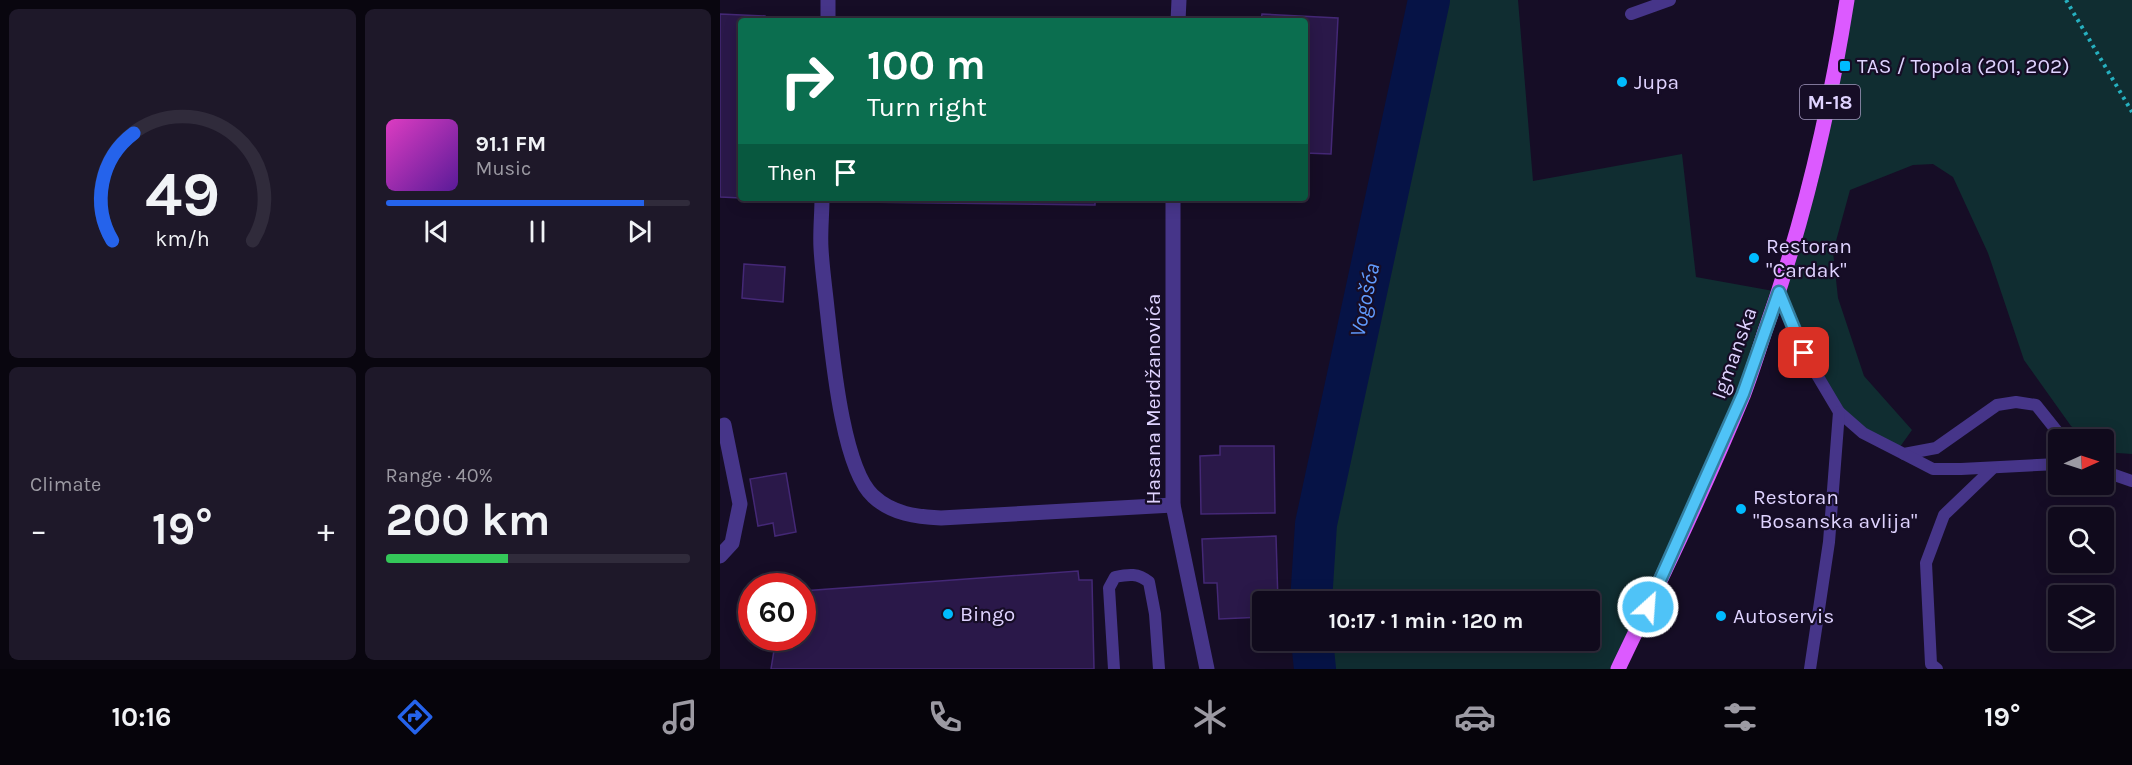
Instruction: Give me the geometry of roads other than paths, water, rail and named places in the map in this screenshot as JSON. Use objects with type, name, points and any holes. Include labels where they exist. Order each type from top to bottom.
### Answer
[{"type":"main road","name":"Igmanska","points":[[1618,669],[1743,394],[1779,292],[1806,203],[1832,89],[1847,0]]},
{"type":"street","points":[[828,0],[828,18]]},
{"type":"street","points":[[1178,18],[1179,0]]},
{"type":"street","points":[[822,201],[821,248],[833,363],[844,424],[858,476],[872,496],[892,509],[916,517],[941,518],[1173,505]]},
{"type":"street","name":"Hasana Merdžanovića","points":[[1173,201],[1173,505],[1207,669]]},
{"type":"street","points":[[720,556],[732,543],[740,504],[724,425]]},
{"type":"lane","points":[[1631,14],[1670,0]]},
{"type":"lane","points":[[1779,292],[1804,353],[1839,412],[1863,433],[1933,469],[2048,465]]},
{"type":"lane","points":[[1904,454],[1936,448],[1997,405],[2016,402],[2036,405],[2055,429]]},
{"type":"lane","points":[[1810,669],[1829,542],[1839,412]]},
{"type":"lane","points":[[1937,669],[1932,664],[1926,563],[1944,515],[1994,468]]},
{"type":"lane","points":[[2114,475],[2132,481]]},
{"type":"lane","points":[[1114,669],[1109,588],[1115,577],[1128,574],[1141,576],[1149,582],[1155,614],[1159,669]]},
{"type":"waterway","name":"Vogošća","points":[[1312,591],[1316,524],[1429,0]]},
{"type":"waterway","name":"Vogošća","points":[[1313,651],[1315,669]]},
{"type":"place","name":"TAS / Topola (201, 202)","points":[[1845,66]]},
{"type":"place","name":"Jupa","points":[[1622,82]]},
{"type":"place","name":"Restoran \"Cardak\"","points":[[1754,258]]},
{"type":"place","name":"Restoran \"Bosanska avlija\"","points":[[1741,509]]},
{"type":"place","name":"Bingo","points":[[948,614]]},
{"type":"place","name":"Autoservis","points":[[1721,616]]}]
